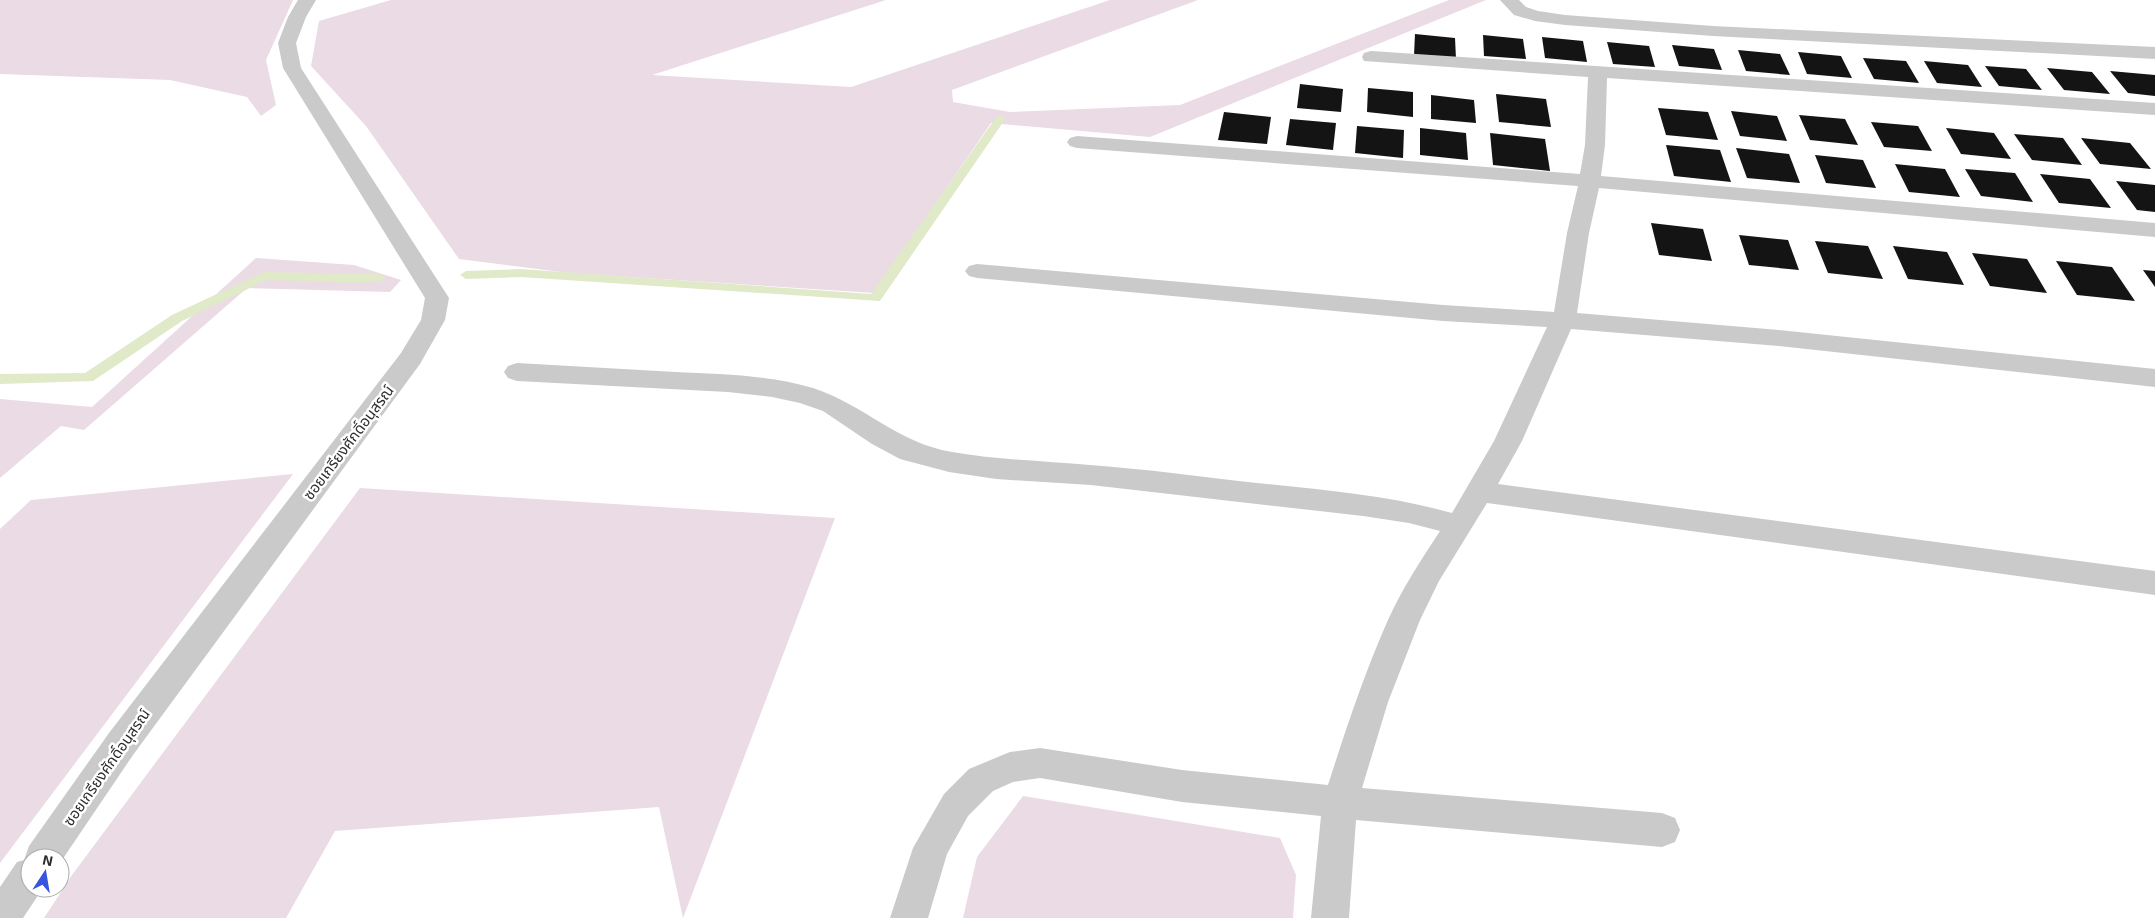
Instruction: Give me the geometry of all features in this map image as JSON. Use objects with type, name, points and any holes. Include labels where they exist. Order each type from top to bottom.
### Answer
[{"type":"street","name":"ซอยเกรียงศักดิ์อนุสรณ์","points":[[49,848],[120,744],[411,358],[433,320],[437,298],[292,68],[287,42],[296,17],[307,0]]},
{"type":"street","points":[[1508,0],[1520,12],[1565,20],[1713,31],[2155,54]]},
{"type":"street","points":[[1371,58],[2155,109]]},
{"type":"street","points":[[1330,918],[1340,802],[1372,702],[1404,620],[1428,574],[1460,526],[1508,441],[1567,309],[1578,233],[1590,181],[1595,145],[1598,74]]},
{"type":"street","points":[[1078,142],[1590,181],[2155,230]]},
{"type":"street","points":[[977,271],[1443,313],[1562,320],[1779,338],[2155,378]]},
{"type":"street","points":[[516,372],[728,383],[772,388],[805,394],[832,405],[882,437],[910,452],[949,462],[996,469],[1091,475],[1363,505],[1409,512],[1460,526]]},
{"type":"street","points":[[1480,492],[2155,583]]},
{"type":"street","points":[[909,918],[931,848],[956,805],[980,780],[1010,767],[1040,763],[1182,786],[1340,802],[1662,830]]},
{"type":"street","points":[[1,918],[20,890]]},
{"type":"shaded area","points":[[0,0],[293,0],[266,60],[276,105],[261,116],[247,97],[170,80],[0,74]]},
{"type":"shaded area","points":[[391,0],[886,0],[652,75],[851,87],[1110,0],[1198,0],[952,90],[953,102],[1010,112],[1180,105],[1449,0],[1486,0],[1150,137],[991,123],[874,293],[569,273],[459,259],[366,126],[311,66],[319,21]]},
{"type":"shaded area","points":[[256,258],[354,265],[401,280],[390,292],[247,288],[84,430],[61,426],[0,478],[0,399],[92,407]]},
{"type":"shaded area","points":[[293,474],[0,863],[0,529],[31,500]]},
{"type":"shaded area","points":[[360,488],[835,518],[683,918],[659,807],[335,831],[286,918],[44,918],[57,898],[70,898],[70,878]]},
{"type":"shaded area","points":[[1023,796],[1280,838],[1296,875],[1293,918],[963,918],[977,857]]},
{"type":"building","points":[[1415,34],[1455,38],[1456,59],[1414,55]]},
{"type":"building","points":[[1483,35],[1523,39],[1526,59],[1484,56]]},
{"type":"building","points":[[1542,37],[1583,41],[1587,62],[1545,58]]},
{"type":"building","points":[[1607,42],[1649,46],[1655,67],[1613,64]]},
{"type":"building","points":[[1672,45],[1714,49],[1722,70],[1679,66]]},
{"type":"building","points":[[1738,50],[1780,54],[1790,75],[1746,71]]},
{"type":"building","points":[[1798,52],[1841,56],[1852,78],[1807,74]]},
{"type":"building","points":[[1863,58],[1906,61],[1919,83],[1874,79]]},
{"type":"building","points":[[1924,61],[1968,65],[1982,87],[1937,83]]},
{"type":"building","points":[[1985,66],[2026,69],[2042,90],[1999,86]]},
{"type":"building","points":[[2047,68],[2092,72],[2110,94],[2064,90]]},
{"type":"building","points":[[2110,71],[2155,75],[2155,96],[2128,93]]},
{"type":"building","points":[[1300,84],[1343,89],[1341,112],[1297,108]]},
{"type":"building","points":[[1368,88],[1413,92],[1413,117],[1367,112]]},
{"type":"building","points":[[1496,94],[1546,99],[1551,127],[1499,122]]},
{"type":"building","points":[[1431,95],[1474,100],[1476,123],[1431,119]]},
{"type":"building","points":[[1658,108],[1708,112],[1718,140],[1666,135]]},
{"type":"building","points":[[1731,111],[1777,116],[1787,141],[1740,136]]},
{"type":"building","points":[[1224,112],[1271,117],[1267,144],[1218,140]]},
{"type":"building","points":[[1799,115],[1845,119],[1858,145],[1810,140]]},
{"type":"building","points":[[1290,119],[1336,123],[1333,150],[1286,145]]},
{"type":"building","points":[[1871,122],[1918,126],[1932,151],[1884,147]]},
{"type":"building","points":[[1357,126],[1404,130],[1403,158],[1355,153]]},
{"type":"building","points":[[1420,128],[1466,133],[1468,160],[1420,155]]},
{"type":"building","points":[[1946,128],[1994,133],[2011,159],[1961,154]]},
{"type":"building","points":[[1490,133],[1545,139],[1550,171],[1493,165]]},
{"type":"building","points":[[2014,134],[2063,138],[2082,165],[2032,160]]},
{"type":"building","points":[[2081,138],[2130,143],[2151,169],[2100,164]]},
{"type":"building","points":[[1666,145],[1720,150],[1731,182],[1674,176]]},
{"type":"building","points":[[1736,148],[1789,154],[1800,183],[1747,178]]},
{"type":"building","points":[[1815,155],[1863,160],[1876,188],[1826,183]]},
{"type":"building","points":[[1895,164],[1945,169],[1960,197],[1909,192]]},
{"type":"building","points":[[1965,169],[2015,173],[2033,202],[1981,196]]},
{"type":"building","points":[[2040,174],[2090,179],[2111,208],[2059,203]]},
{"type":"building","points":[[2116,181],[2155,185],[2155,212],[2137,210]]},
{"type":"building","points":[[1651,223],[1703,229],[1712,261],[1659,255]]},
{"type":"building","points":[[1739,235],[1788,240],[1799,270],[1749,265]]},
{"type":"building","points":[[1815,241],[1868,246],[1883,279],[1828,273]]},
{"type":"building","points":[[1893,246],[1947,252],[1964,285],[1908,279]]},
{"type":"building","points":[[1972,253],[2027,259],[2047,293],[1990,286]]},
{"type":"building","points":[[2056,261],[2112,267],[2135,301],[2077,295]]},
{"type":"building","points":[[2143,270],[2155,271],[2155,287]]},
{"type":"waterway","points":[[466,275],[521,273],[875,298],[1001,118]]},
{"type":"waterway","points":[[0,379],[88,378],[177,318],[264,276],[380,278]]}]
